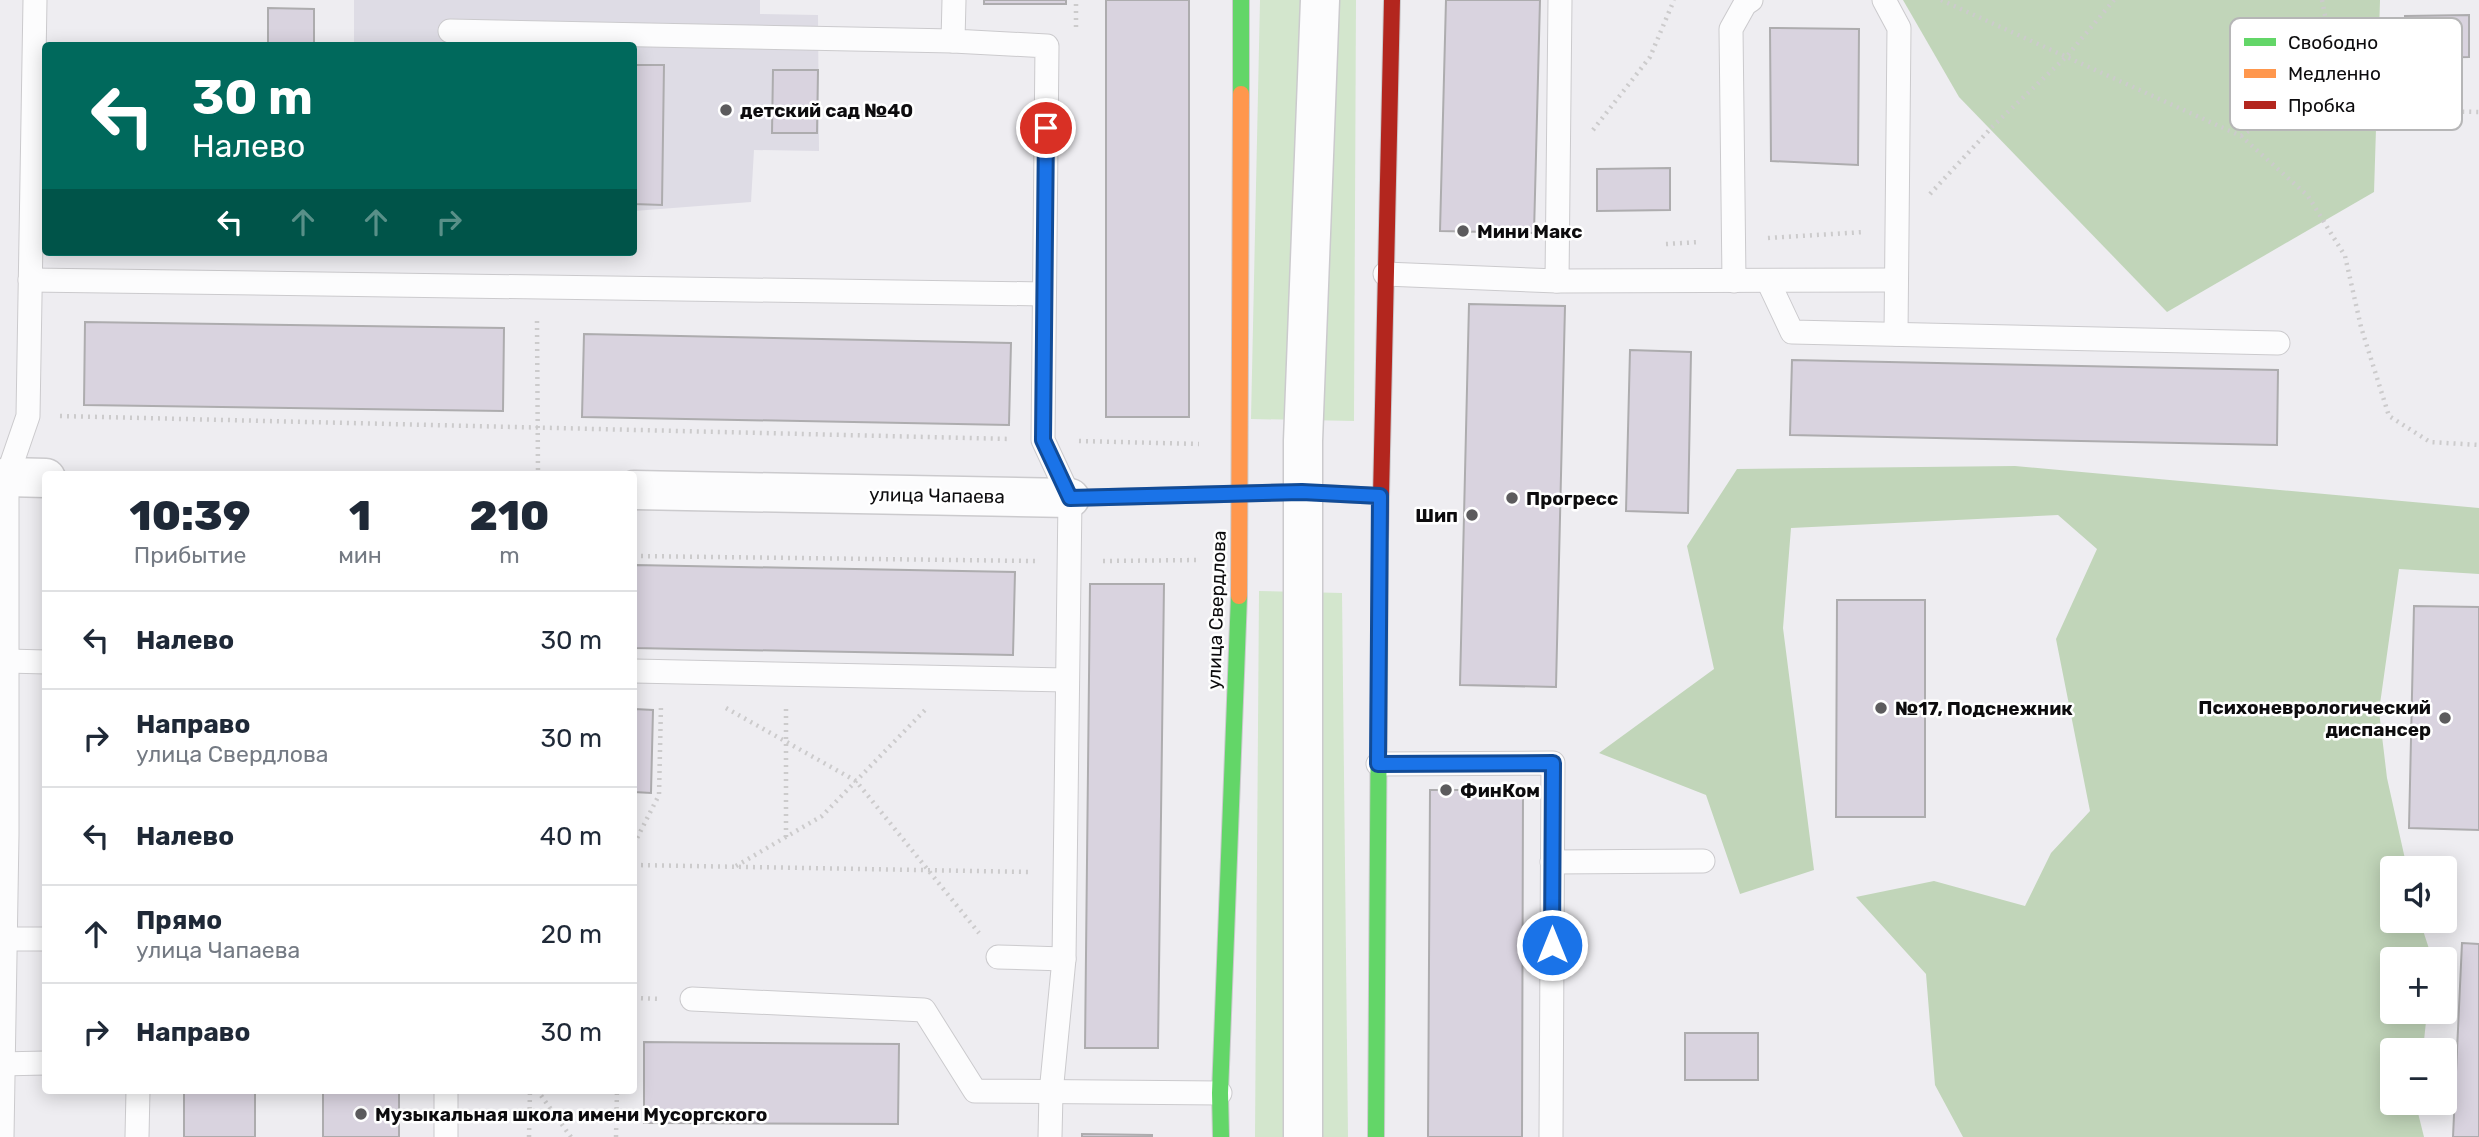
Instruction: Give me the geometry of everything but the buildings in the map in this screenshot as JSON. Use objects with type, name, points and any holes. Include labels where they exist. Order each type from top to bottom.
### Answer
[{"type":"street","name":"улица Свердлова","points":[[1221,1137],[1220,1093],[1240,493],[1241,0]]},
{"type":"street","points":[[1303,1137],[1302,492],[1320,0]]},
{"type":"street","points":[[1376,1137],[1380,496],[1392,0]]},
{"type":"street","points":[[7,477],[42,478]]},
{"type":"street","name":"улица Чапаева","points":[[637,489],[1070,498],[1302,492],[1380,496]]},
{"type":"lane","points":[[2,1137],[7,834],[7,477],[28,416],[35,0]]},
{"type":"lane","points":[[953,41],[954,0]]},
{"type":"lane","points":[[1557,281],[1560,0]]},
{"type":"lane","points":[[1734,281],[1731,29],[1745,4],[1751,0]]},
{"type":"lane","points":[[1884,0],[1899,28],[1896,334]]},
{"type":"lane","points":[[450,31],[953,41],[1047,46],[1043,440],[1070,498],[1064,959],[1051,1093],[1050,1137]]},
{"type":"lane","points":[[1385,274],[1557,281],[1896,280]]},
{"type":"lane","points":[[30,280],[1044,293]]},
{"type":"lane","points":[[1768,281],[1792,332],[2278,343]]},
{"type":"lane","points":[[7,661],[42,662]]},
{"type":"lane","points":[[637,671],[1067,680]]},
{"type":"lane","points":[[1378,764],[1553,763],[1551,1137]]},
{"type":"lane","points":[[1552,862],[1703,861]]},
{"type":"lane","points":[[4,939],[42,939]]},
{"type":"lane","points":[[998,957],[1064,959]]},
{"type":"lane","points":[[692,999],[924,1010],[975,1091],[1220,1093]]},
{"type":"lane","points":[[2,1064],[42,1063]]},
{"type":"lane","points":[[137,1137],[138,1094]]},
{"type":"lane","points":[[446,1094],[446,1137]]},
{"type":"path","points":[[1585,140],[1650,57],[1675,0]]},
{"type":"path","points":[[1941,0],[2241,136],[2308,196],[2345,256],[2361,327],[2389,416],[2430,442],[2479,444]]},
{"type":"path","points":[[2322,0],[2326,18]]},
{"type":"path","points":[[2241,136],[2250,130]]},
{"type":"path","points":[[537,287],[538,471]]},
{"type":"path","points":[[28,416],[1200,444]]},
{"type":"path","points":[[637,556],[1212,560]]},
{"type":"path","points":[[637,838],[659,795],[662,671]]},
{"type":"path","points":[[786,837],[787,675]]},
{"type":"path","points":[[736,867],[821,816],[956,678]]},
{"type":"path","points":[[718,703],[856,781],[998,957]]},
{"type":"path","points":[[637,865],[1065,873]]},
{"type":"path","points":[[529,1137],[530,1094]]},
{"type":"path","points":[[540,1094],[571,1137]]},
{"type":"path","points":[[616,1137],[617,1094]]},
{"type":"shaded area","name":"детский сад №40","points":[[354,0],[760,0],[760,14],[818,15],[819,151],[754,150],[751,202],[637,211],[637,42],[354,42]]},
{"type":"green space","points":[[1260,0],[1356,0],[1354,421],[1251,419]]},
{"type":"green space","points":[[1903,0],[2380,0],[2379,18],[2230,18],[2230,130],[2376,130],[2374,192],[2167,312],[1959,97]]},
{"type":"green space","points":[[2015,466],[2479,508],[2479,574],[2399,569],[2379,711],[2387,778],[2404,856],[2380,856],[2380,933],[2424,933],[2428,947],[2380,947],[2380,1024],[2426,1024],[2424,1038],[2380,1038],[2380,1115],[2418,1115],[2424,1137],[1963,1137],[1935,1085],[1926,974],[1856,897],[1934,881],[2025,906],[2051,853],[2090,811],[2056,639],[2097,549],[2058,515],[1791,528],[1783,628],[1814,870],[1740,894],[1706,795],[1599,753],[1714,669],[1687,546],[1737,469]]},
{"type":"green space","points":[[1259,591],[1342,593],[1348,1137],[1255,1137]]},
{"type":"traffic: fast","points":[[1241,0],[1241,94]]},
{"type":"traffic: fast","points":[[1070,498],[1302,492],[1380,496]]},
{"type":"traffic: fast","points":[[1376,1137],[1380,542]]},
{"type":"traffic: fast","points":[[1221,1137],[1220,1093],[1239,596]]},
{"type":"traffic: slow","points":[[1239,596],[1241,94]]},
{"type":"traffic: jam","points":[[1380,542],[1392,0]]},
{"type":"place","name":"детский сад №40","points":[[726,110]]},
{"type":"place","name":"Мини Макс","points":[[1463,231]]},
{"type":"place","name":"Прогресс","points":[[1512,498]]},
{"type":"place","name":"Шип","points":[[1472,515]]},
{"type":"place","name":"№17, Подснежник","points":[[1881,708]]},
{"type":"place","name":"Психоневрологический диспансер","points":[[2445,718]]},
{"type":"place","name":"ФинКом","points":[[1446,790]]},
{"type":"place","name":"Музыкальная школа имени Мусоргского","points":[[361,1114]]},
{"type":"route","points":[[1046,128],[1043,440],[1070,498],[1302,492],[1380,496],[1378,764],[1553,763],[1552,945]]}]
